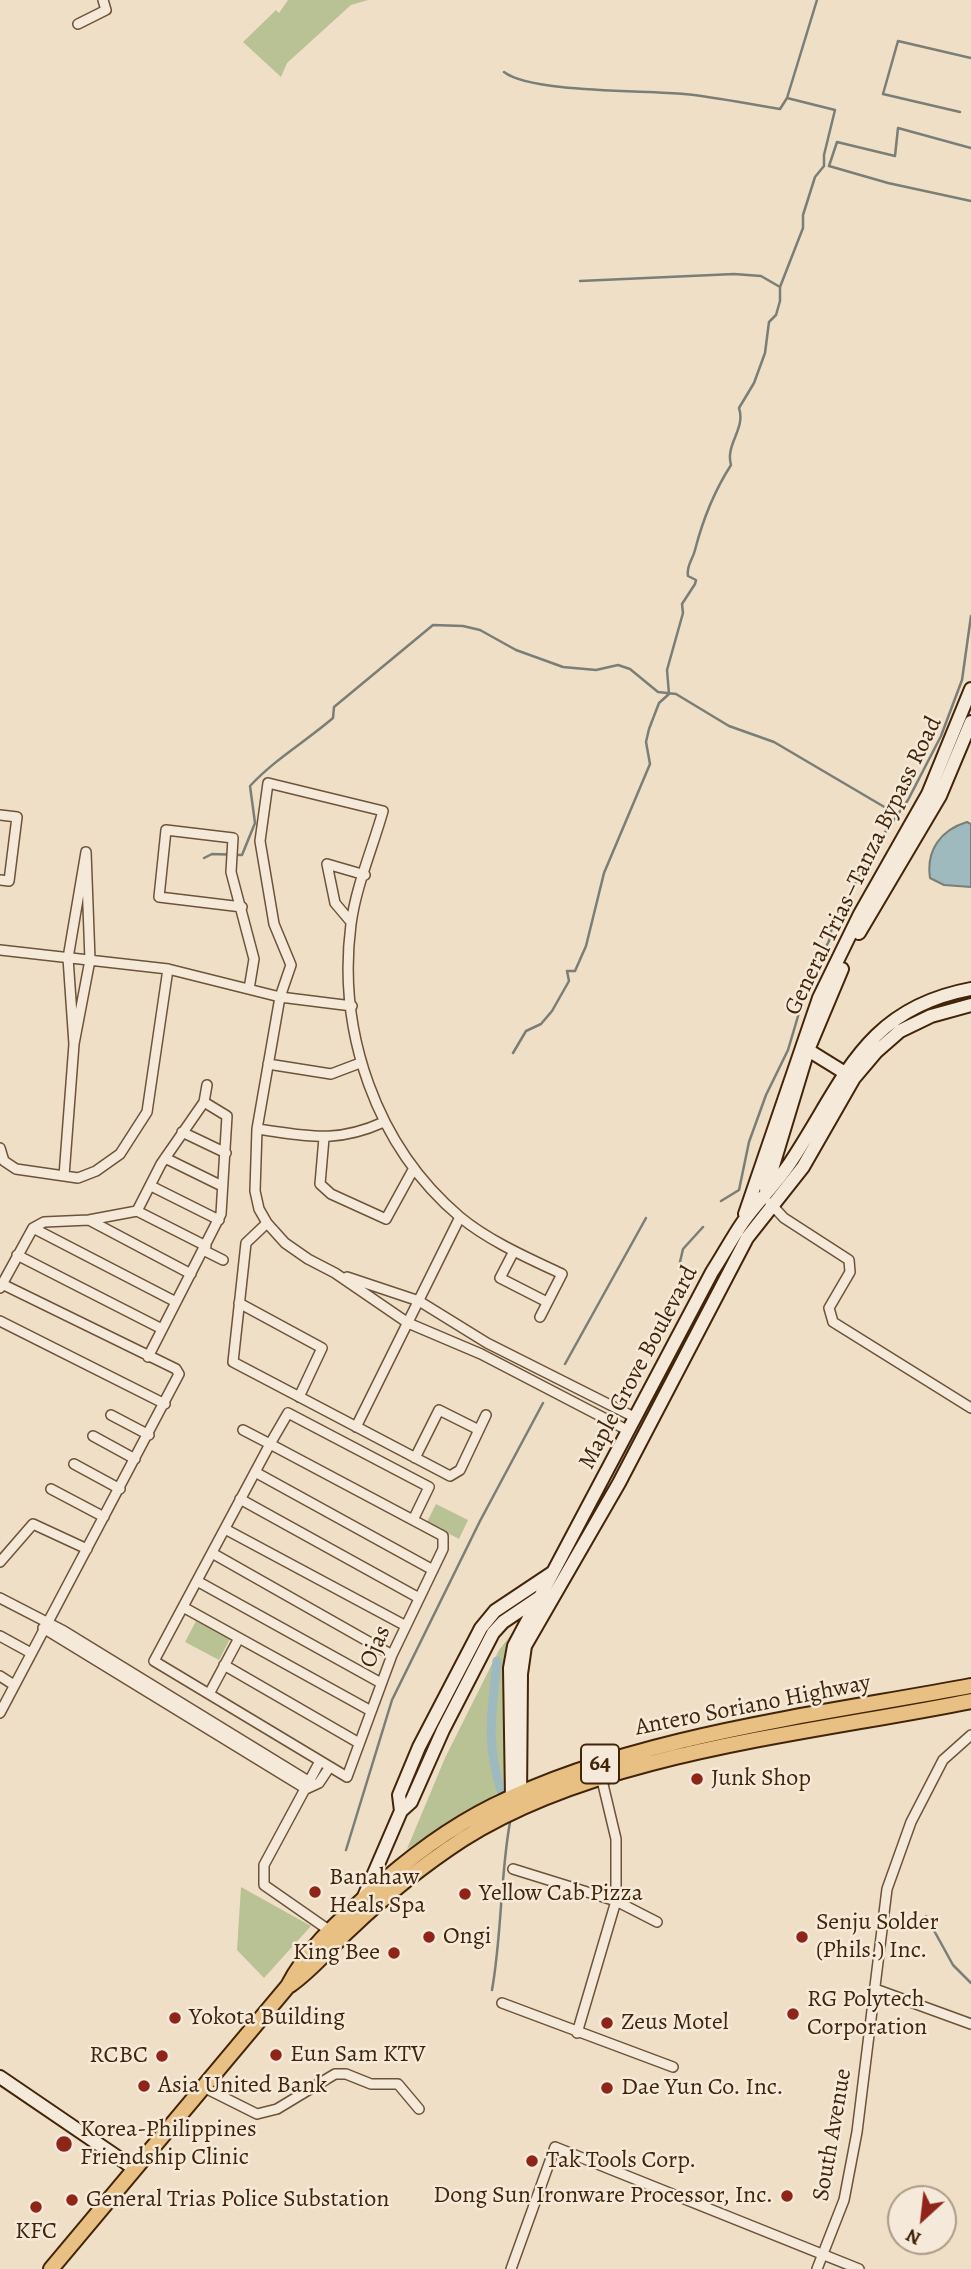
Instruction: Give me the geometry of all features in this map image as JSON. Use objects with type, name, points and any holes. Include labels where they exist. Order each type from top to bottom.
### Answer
[{"type":"main road","name":"General Trias–Tanza Bypass Road","points":[[743,1222],[800,1045],[819,998],[859,914],[928,794],[971,688]]},
{"type":"main road","name":"General Trias–Tanza Bypass Road","points":[[747,1238],[768,1201],[808,1050],[862,926],[940,796],[971,722]]},
{"type":"main road","name":"Maple Grove Boulevard","points":[[559,1574],[629,1431],[712,1272],[743,1222],[768,1201],[869,1040],[898,1016],[939,997],[971,989]]},
{"type":"main road","name":"Maple Grove Boulevard","points":[[849,1075],[900,1031],[931,1016],[971,1005]]},
{"type":"main road","points":[[808,1050],[849,1075]]},
{"type":"main road","name":"Maple Grove Boulevard","points":[[401,1811],[399,1796],[419,1747],[481,1628],[495,1611],[559,1574],[619,1483],[747,1238]]},
{"type":"main road","points":[[517,1800],[511,1656],[515,1642],[543,1594],[559,1574]]},
{"type":"main road","points":[[517,1800],[523,1653],[559,1574]]},
{"type":"main road","name":"Maple Grove Boulevard","points":[[363,1899],[401,1811],[411,1802],[443,1730],[493,1633],[503,1622],[543,1594]]},
{"type":"main road","name":"Antero Soriano Highway","points":[[51,2269],[288,1986],[310,1971],[363,1899],[436,1840],[517,1800],[694,1739],[971,1686]]},
{"type":"main road","name":"Antero Soriano Highway","points":[[599,1772],[971,1701]]},
{"type":"main road","name":"Antero Soriano Highway","points":[[335,1934],[517,1800]]},
{"type":"main road","points":[[0,2077],[135,2169]]},
{"type":"street","points":[[78,24],[106,10],[103,0]]},
{"type":"street","points":[[540,1317],[562,1274],[514,1251],[460,1217],[414,1168],[384,1122],[360,1063],[352,1006],[351,922],[383,811],[268,783],[260,841],[274,924],[291,965],[279,996],[257,1129],[255,1191],[267,1223],[296,1251],[335,1273],[408,1323],[481,1354],[629,1431]]},
{"type":"street","points":[[0,815],[17,817],[9,881],[0,880]]},
{"type":"street","points":[[242,907],[159,897],[166,830],[233,838],[231,872],[242,907],[254,959],[249,989]]},
{"type":"street","points":[[64,1176],[74,1044],[90,960],[86,852],[68,958],[74,1044]]},
{"type":"street","points":[[351,922],[335,903],[327,864],[365,875]]},
{"type":"street","points":[[0,950],[168,969],[279,996],[352,1006]]},
{"type":"street","points":[[0,1148],[4,1161],[16,1169],[78,1178],[96,1171],[120,1154],[148,1112],[168,969]]},
{"type":"street","points":[[268,1065],[331,1074],[360,1063]]},
{"type":"street","points":[[137,1211],[165,1158],[204,1102],[207,1085]]},
{"type":"street","points":[[148,1357],[219,1220],[227,1116],[204,1102]]},
{"type":"street","points":[[257,1129],[324,1138],[355,1135],[384,1122]]},
{"type":"street","points":[[182,1132],[226,1153]]},
{"type":"street","points":[[324,1138],[320,1184],[331,1194],[386,1219],[414,1168]]},
{"type":"street","points":[[165,1158],[222,1186]]},
{"type":"street","points":[[151,1186],[219,1220]]},
{"type":"street","points":[[768,1201],[784,1217],[849,1260],[850,1272],[829,1308],[833,1322],[971,1408]]},
{"type":"street","points":[[1,1711],[44,1625],[88,1549],[179,1374],[176,1369],[1,1286],[16,1255],[33,1228],[44,1222],[89,1220],[137,1211],[223,1260]]},
{"type":"street","points":[[356,1427],[460,1217]]},
{"type":"street","points":[[89,1220],[191,1274]]},
{"type":"street","points":[[267,1223],[246,1243],[233,1362],[450,1476],[460,1470],[486,1415]]},
{"type":"street","points":[[33,1228],[176,1302]]},
{"type":"street","points":[[514,1251],[500,1278],[548,1302]]},
{"type":"street","points":[[16,1255],[162,1329]]},
{"type":"street","points":[[335,1273],[419,1301],[487,1343],[636,1418]]},
{"type":"street","points":[[239,1303],[322,1349],[299,1397]]},
{"type":"street","points":[[0,1321],[165,1405]]},
{"type":"street","points":[[481,1354],[487,1343]]},
{"type":"street","points":[[415,1458],[439,1409],[479,1430]]},
{"type":"street","points":[[0,1598],[308,1786],[319,1783],[329,1768],[154,1661],[240,1499],[270,1444],[288,1413],[429,1487],[413,1520],[270,1444],[243,1430]]},
{"type":"street","points":[[111,1415],[149,1435]]},
{"type":"street","points":[[93,1436],[135,1459]]},
{"type":"street","points":[[74,1464],[120,1489]]},
{"type":"street","points":[[255,1472],[433,1570]]},
{"type":"street","points":[[51,1489],[104,1517]]},
{"type":"street","points":[[240,1499],[419,1598]]},
{"type":"street","name":"Ojas","points":[[329,1768],[347,1777],[392,1655],[443,1549],[443,1536],[413,1520]]},
{"type":"street","points":[[0,1562],[33,1524],[88,1549]]},
{"type":"street","points":[[225,1529],[405,1626]]},
{"type":"street","points":[[212,1553],[392,1655]]},
{"type":"street","points":[[197,1581],[381,1683]]},
{"type":"street","points":[[183,1607],[371,1711]]},
{"type":"street","points":[[0,1636],[31,1653]]},
{"type":"street","points":[[209,1694],[239,1638]]},
{"type":"street","points":[[224,1665],[359,1743]]},
{"type":"street","points":[[0,1676],[14,1685]]},
{"type":"street","name":"South Avenue","points":[[817,2269],[848,2182],[887,1889],[911,1822],[943,1760],[971,1735]]},
{"type":"street","points":[[319,1763],[264,1865],[264,1885],[335,1934]]},
{"type":"street","points":[[578,2033],[616,1901],[616,1839],[599,1772]]},
{"type":"street","points":[[513,1869],[616,1901],[657,1922]]},
{"type":"street","points":[[875,1989],[971,2024]]},
{"type":"street","points":[[502,2003],[673,2067]]},
{"type":"street","points":[[203,2087],[257,2114],[277,2109],[335,2074],[346,2074],[371,2084],[398,2084],[419,2109]]},
{"type":"street","points":[[511,2269],[555,2147],[859,2269]]},
{"type":"green space","points":[[288,0],[368,0],[351,5],[287,63],[281,77],[243,42],[276,10],[279,13]]},
{"type":"green space","points":[[436,1504],[468,1520],[459,1539],[427,1522]]},
{"type":"green space","points":[[196,1621],[230,1639],[219,1660],[185,1642]]},
{"type":"green space","points":[[511,1635],[504,1659],[504,1789],[407,1849],[445,1758],[499,1650]]},
{"type":"green space","points":[[241,1887],[311,1926],[264,1978],[237,1950]]},
{"type":"water","points":[[967,822],[971,824],[971,887],[944,885],[930,878],[930,859],[937,843],[949,830]]},
{"type":"waterway","points":[[513,1053],[526,1031],[541,1024],[552,1011],[569,981],[567,971],[575,971],[586,946],[604,873],[650,764],[646,742],[649,729],[659,703],[669,694],[667,670],[683,613],[682,604],[696,580],[688,576],[689,566],[709,506],[731,465],[731,450],[740,423],[739,408],[754,383],[765,353],[769,322],[776,315],[780,301],[780,287],[803,228],[803,215],[815,177],[824,166],[824,155],[835,110],[787,98],[817,0]]},
{"type":"waterway","points":[[960,112],[883,94],[898,41],[971,58]]},
{"type":"waterway","points":[[504,72],[538,84],[684,94],[780,109],[787,98]]},
{"type":"waterway","points":[[829,166],[837,142],[895,156],[898,128],[971,148]]},
{"type":"waterway","points":[[829,166],[888,183],[971,201]]},
{"type":"waterway","points":[[580,281],[734,274],[761,276],[780,287]]},
{"type":"waterway","points":[[721,1201],[739,1190],[749,1142],[766,1095],[788,1050],[809,979],[829,941],[832,927],[874,848],[908,800],[941,736],[962,680],[971,616]]},
{"type":"waterway","points":[[204,858],[212,854],[242,855],[255,823],[250,786],[333,718],[334,707],[433,625],[463,626],[480,630],[516,650],[563,667],[596,670],[618,665],[630,669],[658,692],[676,694],[729,726],[774,742],[898,815]]},
{"type":"waterway","points":[[565,1364],[646,1218]]},
{"type":"waterway","points":[[680,1262],[683,1249],[703,1227]]},
{"type":"waterway","points":[[346,1850],[392,1700],[480,1521],[543,1403]]},
{"type":"waterway","points":[[497,1661],[492,1743],[493,1759],[502,1793]]},
{"type":"waterway","points":[[492,1990],[510,1822]]},
{"type":"waterway","points":[[926,1916],[953,1965],[971,1983]]},
{"type":"place","name":"Junk Shop","points":[[697,1779]]},
{"type":"place","name":"Banahaw Heals Spa","points":[[315,1892]]},
{"type":"place","name":"Yellow Cab Pizza","points":[[465,1894]]},
{"type":"place","name":"Ongi","points":[[429,1937]]},
{"type":"place","name":"Senju Solder (Phils.) Inc.","points":[[802,1937]]},
{"type":"place","name":"King Bee","points":[[394,1953]]},
{"type":"place","name":"RG Polytech Corporation","points":[[793,2014]]},
{"type":"place","name":"Yokota Building","points":[[175,2018]]},
{"type":"place","name":"Zeus Motel","points":[[607,2023]]},
{"type":"place","name":"Eun Sam KTV","points":[[276,2055]]},
{"type":"place","name":"RCBC","points":[[162,2056]]},
{"type":"place","name":"Asia United Bank","points":[[144,2086]]},
{"type":"place","name":"Dae Yun Co. Inc.","points":[[607,2088]]},
{"type":"place","name":"Korea-Philippines Friendship Clinic","points":[[64,2144]]},
{"type":"place","name":"Tak Tools Corp.","points":[[532,2161]]},
{"type":"place","name":"Dong Sun Ironware Processor, Inc.","points":[[787,2196]]},
{"type":"place","name":"General Trias Police Substation","points":[[72,2200]]},
{"type":"place","name":"KFC","points":[[36,2207]]}]
